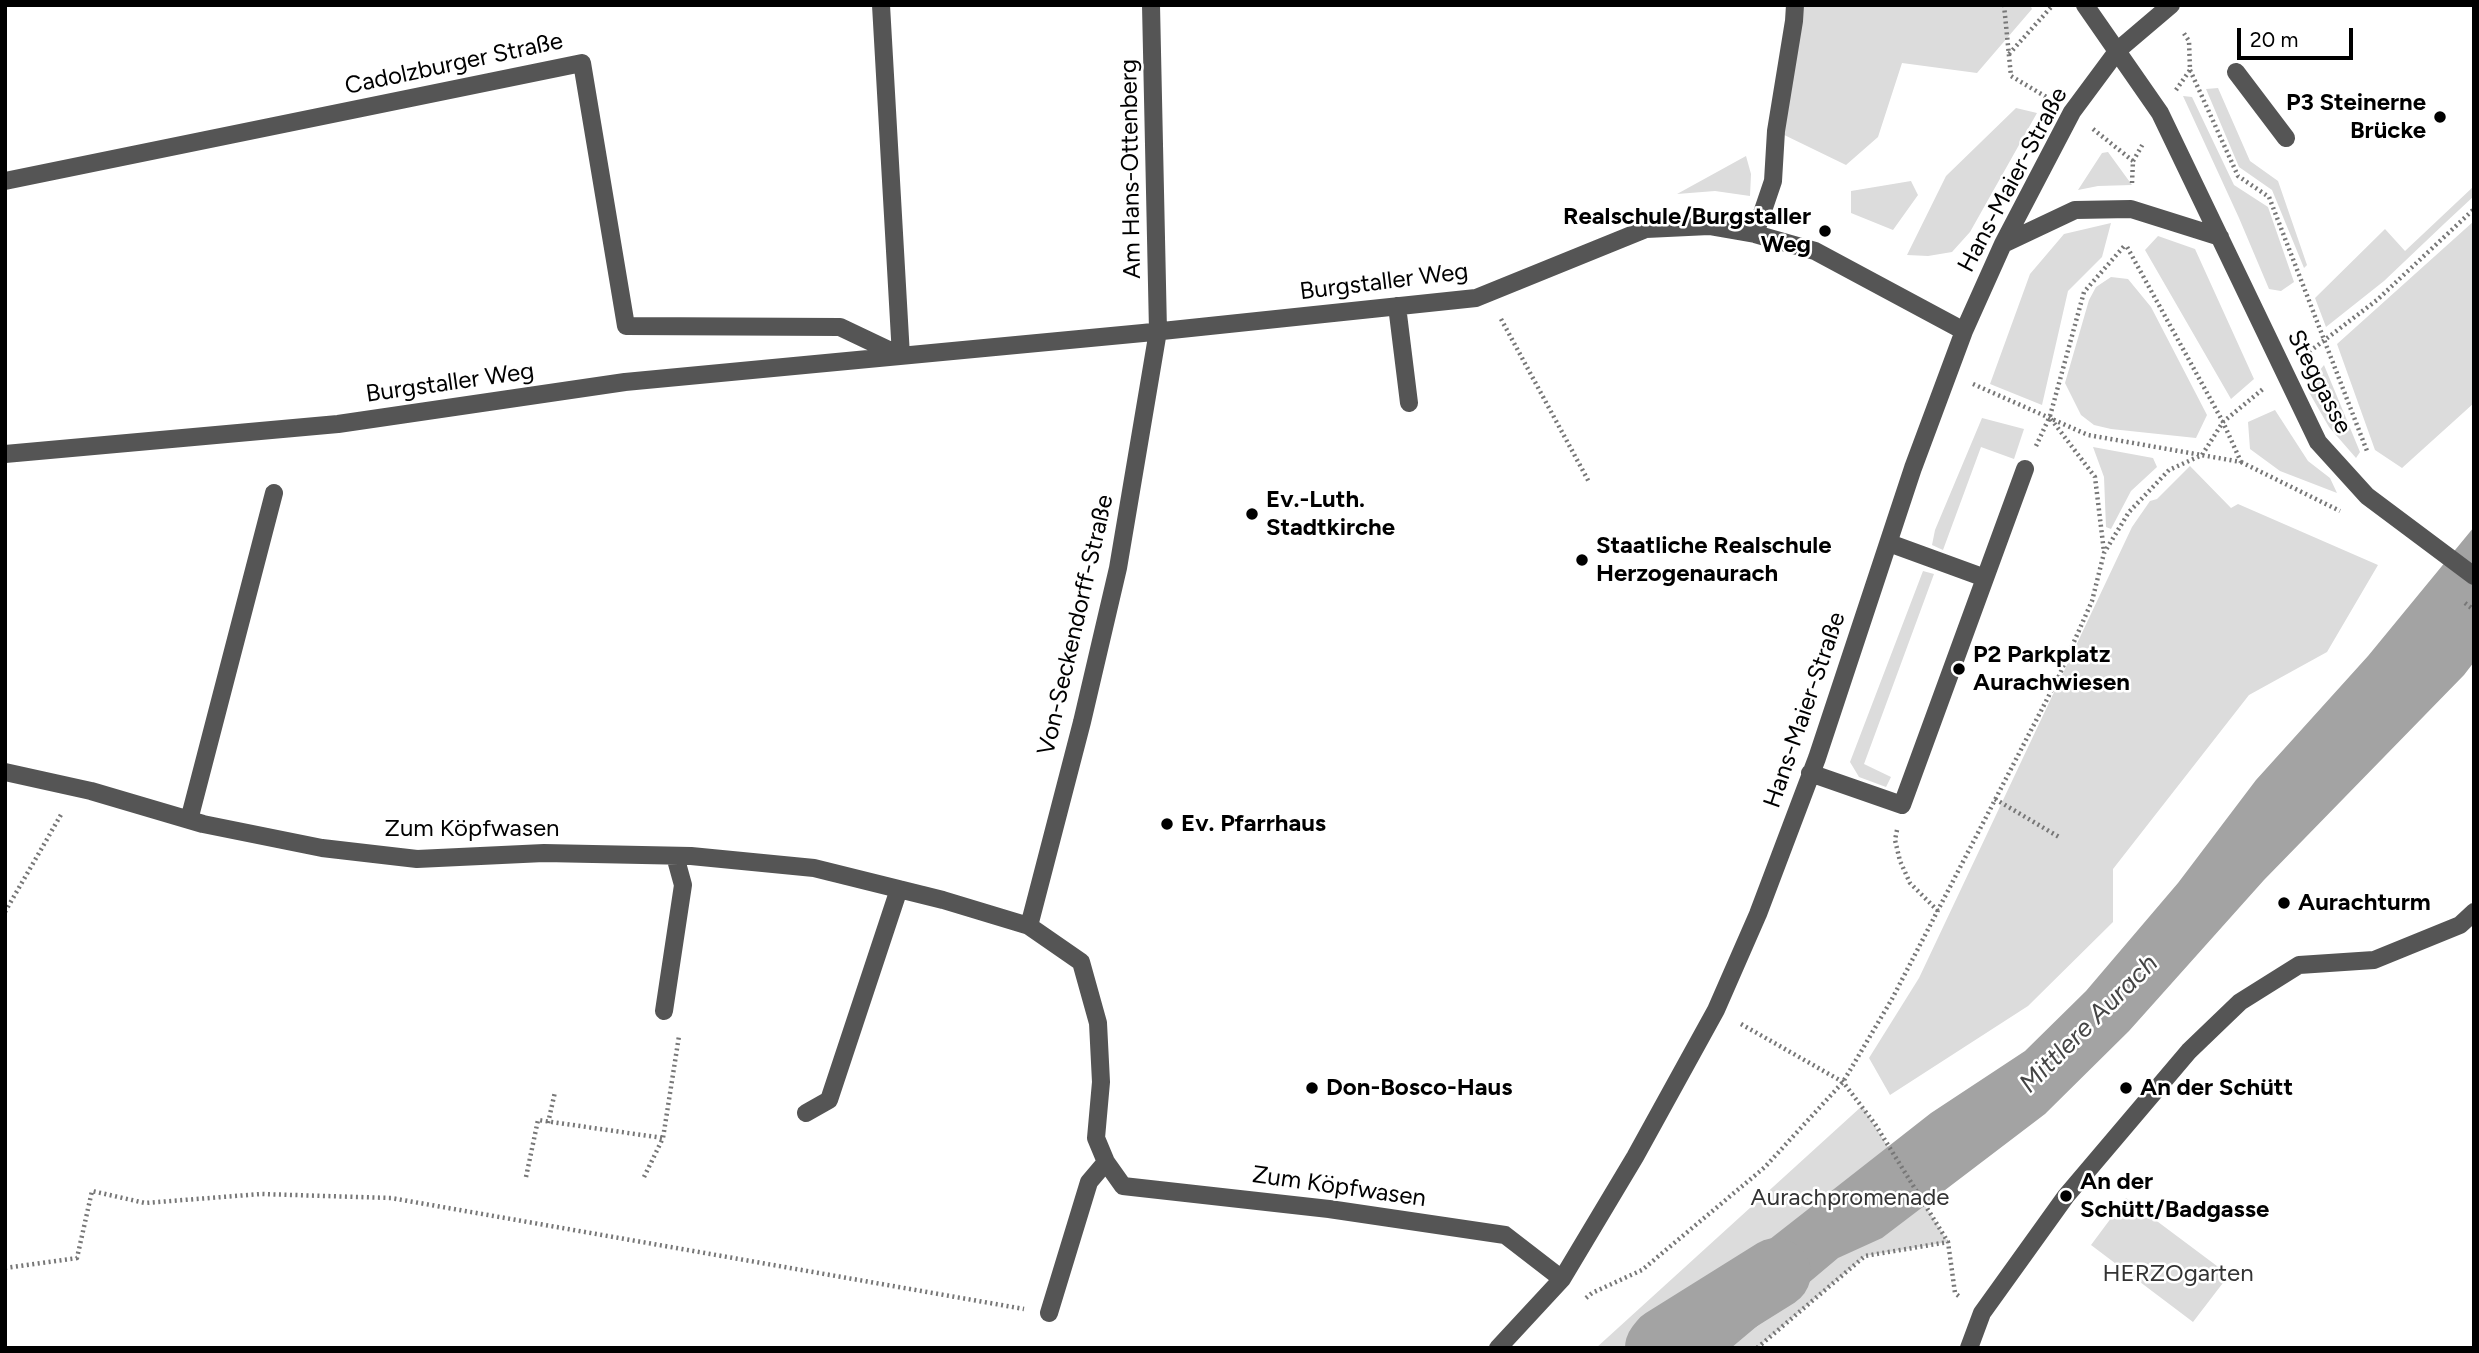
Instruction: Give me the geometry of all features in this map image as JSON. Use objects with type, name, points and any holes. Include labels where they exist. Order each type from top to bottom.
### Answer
[{"type":"street","points":[[881,5],[901,356]]},
{"type":"street","name":"Am Hans-Ottenberg","points":[[1151,5],[1158,331]]},
{"type":"street","points":[[1755,234],[1773,181],[1776,131],[1795,5]]},
{"type":"street","name":"Steggasse","points":[[2085,5],[2160,113],[2318,442],[2367,496],[2474,576]]},
{"type":"street","name":"Hans-Maier-Straße","points":[[1498,1348],[1562,1279],[1635,1157],[1716,1010],[1758,914],[1810,773],[1913,468],[1964,331],[2003,244],[2072,112],[2118,50],[2168,8]]},
{"type":"street","name":"Cadolzburger Straße","points":[[5,181],[582,63],[626,326],[840,327],[901,356]]},
{"type":"street","points":[[2236,72],[2286,138]]},
{"type":"street","points":[[2003,244],[2076,209],[2131,209],[2220,237]]},
{"type":"street","name":"Burgstaller Weg","points":[[5,454],[338,424],[625,382],[1476,298],[1646,229],[1709,226],[1755,234],[1815,251],[1964,331]]},
{"type":"street","points":[[1397,306],[1409,402]]},
{"type":"street","name":"Von-Seckendorff-Straße","points":[[1028,926],[1082,722],[1118,568],[1158,331]]},
{"type":"street","points":[[1810,773],[1902,805],[2025,469]]},
{"type":"street","points":[[189,820],[274,493]]},
{"type":"street","points":[[1889,543],[1985,578]]},
{"type":"street","name":"Zum Köpfwasen","points":[[5,772],[76,788],[189,820],[322,848],[417,859],[544,853],[675,856],[814,868],[1028,926],[1081,962],[1098,1023],[1101,1082],[1096,1138],[1107,1162],[1123,1186],[1329,1209],[1505,1235],[1562,1279]]},
{"type":"street","points":[[664,1011],[683,885],[675,856]]},
{"type":"street","points":[[806,1113],[828,1100],[899,889]]},
{"type":"street","points":[[1969,1348],[1982,1313],[2066,1196],[2189,1051],[2239,1002],[2298,965],[2374,960],[2460,925],[2474,912]]},
{"type":"street","points":[[1048,1313],[1089,1182],[1107,1162]]},
{"type":"path","points":[[2004,5],[2011,76],[2072,112],[2133,161]]},
{"type":"path","points":[[2009,54],[2053,5]]},
{"type":"path","points":[[2168,8],[2189,41],[2190,70],[2238,177],[2269,197],[2372,461]]},
{"type":"path","points":[[2160,113],[2190,70]]},
{"type":"path","points":[[1592,1293],[1642,1270],[1765,1167],[1843,1082],[1892,999],[2059,678],[2092,601],[2104,553],[2129,512],[2169,470],[2202,455],[2223,422],[2377,300],[2474,209]]},
{"type":"path","points":[[2050,416],[2084,292],[2126,245],[2223,422],[2241,462]]},
{"type":"path","points":[[1487,293],[1589,482]]},
{"type":"path","points":[[1950,373],[2088,435],[2241,462],[2345,513]]},
{"type":"path","points":[[2050,416],[2095,477],[2104,553]]},
{"type":"path","points":[[5,912],[76,788]]},
{"type":"path","points":[[1995,799],[2059,837]]},
{"type":"path","points":[[1902,805],[1895,840],[1900,861],[1910,883],[1938,911]]},
{"type":"path","points":[[1716,1010],[1843,1082],[1875,1124],[1948,1242],[1955,1293],[1982,1313]]},
{"type":"path","points":[[644,1177],[663,1138],[680,1038],[664,1011]]},
{"type":"path","points":[[548,1123],[555,1092]]},
{"type":"path","points":[[526,1177],[538,1120],[663,1138]]},
{"type":"path","points":[[5,1268],[77,1258],[92,1191],[145,1203],[261,1194],[391,1198],[1048,1313]]},
{"type":"path","points":[[1757,1348],[1865,1256],[1948,1242]]},
{"type":"green space","points":[[1795,5],[2030,5],[2032,9],[1977,73],[1902,63],[1878,137],[1846,165],[1776,131]]},
{"type":"green space","points":[[2218,88],[2250,161],[2278,181],[2307,265],[2304,268],[2272,190],[2239,167],[2206,89]]},
{"type":"green space","points":[[2183,96],[2192,97],[2234,185],[2268,207],[2294,282],[2281,291],[2269,289]]},
{"type":"green space","points":[[2016,108],[2037,113],[1970,232],[1952,252],[1928,256],[1907,255],[1946,176]]},
{"type":"green space","points":[[2108,152],[2132,185],[2098,186],[2078,190],[2102,153]]},
{"type":"green space","points":[[1746,156],[1751,174],[1750,196],[1715,191],[1677,194]]},
{"type":"green space","points":[[1911,181],[1918,195],[1893,230],[1851,213],[1851,191]]},
{"type":"green space","points":[[2474,186],[2474,196],[2384,281],[2326,327],[2315,298],[2385,229],[2405,251]]},
{"type":"green space","points":[[2474,221],[2474,403],[2402,468],[2375,450],[2337,344]]},
{"type":"green space","points":[[2111,223],[2102,257],[2068,291],[2042,405],[1990,384],[2030,274],[2064,234]]},
{"type":"green space","points":[[2158,236],[2195,249],[2254,379],[2231,399],[2145,250]]},
{"type":"green space","points":[[2111,277],[2128,279],[2151,307],[2207,415],[2196,438],[2111,429],[2094,425],[2081,415],[2065,383],[2089,300],[2096,287]]},
{"type":"green space","points":[[2324,365],[2360,452],[2356,458],[2329,427],[2306,387]]},
{"type":"green space","points":[[2275,410],[2308,461],[2330,478],[2337,493],[2280,471],[2250,449],[2248,422]]},
{"type":"green space","points":[[1982,418],[2024,429],[2014,459],[1981,447],[1943,550],[1932,545],[1935,530]]},
{"type":"green space","points":[[2093,447],[2153,458],[2157,467],[2131,491],[2111,529],[2106,527],[2104,477]]},
{"type":"green space","points":[[2190,466],[2231,508],[2238,504],[2378,565],[2327,652],[2249,695],[2113,869],[2113,922],[2028,1006],[1890,1095],[1869,1058],[1919,978],[2132,527],[2150,501],[2157,499]]},
{"type":"green space","points":[[1923,571],[1934,574],[1864,764],[1891,777],[1886,787],[1859,777],[1850,762]]},
{"type":"green space","name":"Aurachpromenade","points":[[1862,1106],[1948,1242],[1865,1256],[1757,1348],[1596,1348]]},
{"type":"green space","name":"HERZOgarten","points":[[2126,1198],[2229,1275],[2193,1322],[2091,1245]]},
{"type":"water","points":[[2474,527],[2474,662],[2464,675],[2264,880],[2129,1031],[2045,1114],[1882,1238],[1838,1258],[1731,1348],[1716,1348],[1682,1308],[1931,1113],[2025,1051],[2086,991],[2178,883],[2256,780],[2368,656]]},
{"type":"waterway","name":"Mittlere Aurach","points":[[1660,1348],[1776,1273]]},
{"type":"place","name":"P3 Steinerne Brücke","points":[[2440,117]]},
{"type":"place","name":"Realschule/Burgstaller Weg","points":[[1825,231]]},
{"type":"place","name":"Ev.-Luth. Stadtkirche","points":[[1252,514]]},
{"type":"place","name":"Staatliche Realschule Herzogenaurach","points":[[1582,560]]},
{"type":"place","name":"P2 Parkplatz Aurachwiesen","points":[[1959,669]]},
{"type":"place","name":"Ev. Pfarrhaus","points":[[1167,824]]},
{"type":"place","name":"Aurachturm","points":[[2284,903]]},
{"type":"place","name":"Don-Bosco-Haus","points":[[1312,1088]]},
{"type":"place","name":"An der Schütt","points":[[2126,1088]]},
{"type":"place","name":"An der Schütt/Badgasse","points":[[2066,1196]]}]
